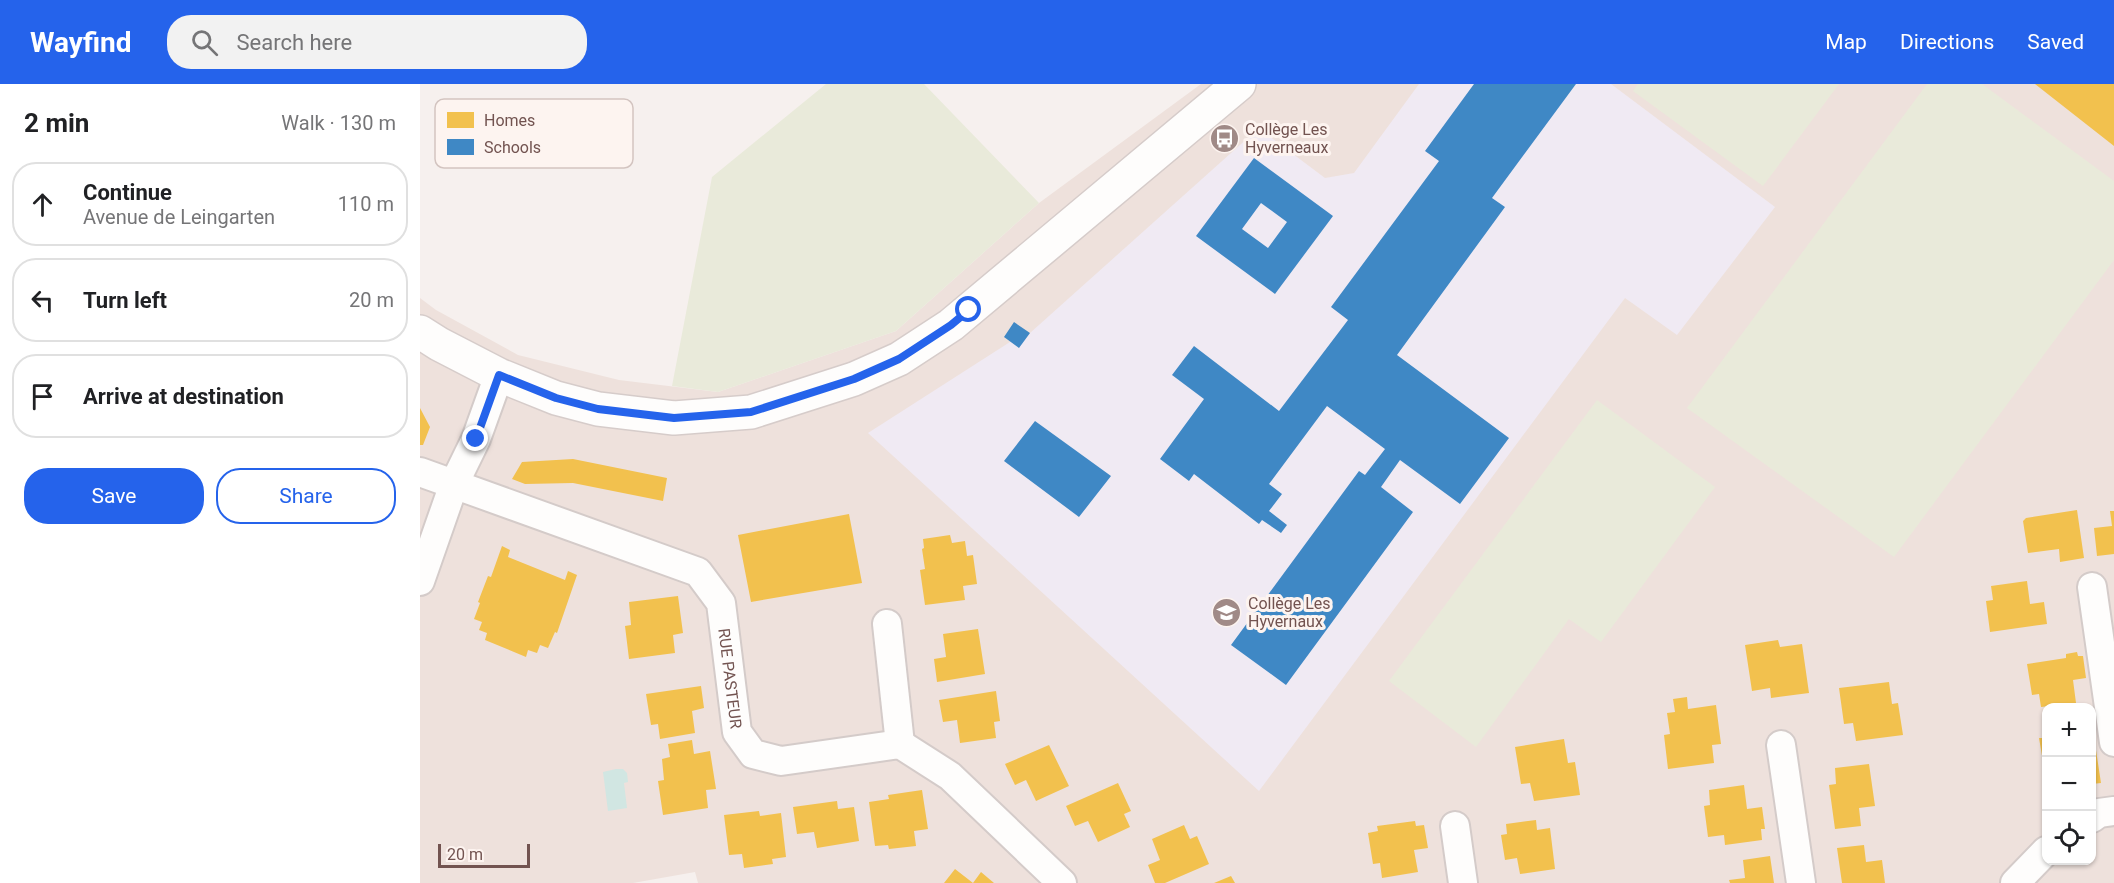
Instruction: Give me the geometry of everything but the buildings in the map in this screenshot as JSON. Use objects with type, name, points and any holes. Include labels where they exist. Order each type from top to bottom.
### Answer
[{"type":"street","points":[[420,332],[499,375],[556,398],[598,409],[674,418],[751,412],[854,379],[899,359],[951,325],[1239,84]]},
{"type":"street","points":[[420,581],[454,484],[476,439],[499,375]]},
{"type":"street","name":"RUE PASTEUR","points":[[420,472],[698,572],[721,603],[736,732],[753,754],[781,761],[900,744]]},
{"type":"street","points":[[2092,587],[2114,742]]},
{"type":"street","points":[[887,624],[900,744],[950,776],[1062,883]]},
{"type":"street","points":[[1781,745],[1801,883]]},
{"type":"street","points":[[2096,815],[2114,811]]},
{"type":"street","points":[[1455,826],[1463,883]]},
{"type":"street","points":[[2015,883],[2042,855]]},
{"type":"shaded area","points":[[1201,84],[2088,84],[2114,105],[2114,883],[698,883],[695,872],[633,883],[420,883],[420,298],[436,310],[518,355],[619,380],[718,392],[896,331],[1039,203]]},
{"type":"shaded area","name":"Collège Les Hyvernaux","points":[[1419,84],[1611,84],[1775,207],[1677,335],[1625,298],[1259,791],[868,433],[1010,342],[1030,333],[1250,136],[1269,136],[1325,178],[1354,173]]},
{"type":"shaded area","points":[[623,769],[627,773],[628,782],[624,783],[627,808],[608,811],[603,772]]},
{"type":"green space","points":[[826,84],[924,84],[1039,203],[896,331],[718,392],[672,386],[712,177]]},
{"type":"green space","points":[[1638,84],[1839,84],[1763,186],[1633,91]]},
{"type":"green space","points":[[1927,84],[1982,84],[2114,181],[2114,260],[1894,557],[1687,408]]},
{"type":"green space","points":[[1597,400],[1715,487],[1601,642],[1569,619],[1476,747],[1389,681]]},
{"type":"place","name":"Collège Les Hyverneaux","points":[[1224,138]]},
{"type":"place","name":"Collège Les Hyvernaux","points":[[1227,612]]},
{"type":"route","points":[[476,439],[499,375],[556,398],[598,409],[674,418],[751,412],[854,379],[899,359],[951,325],[969,310]]}]
